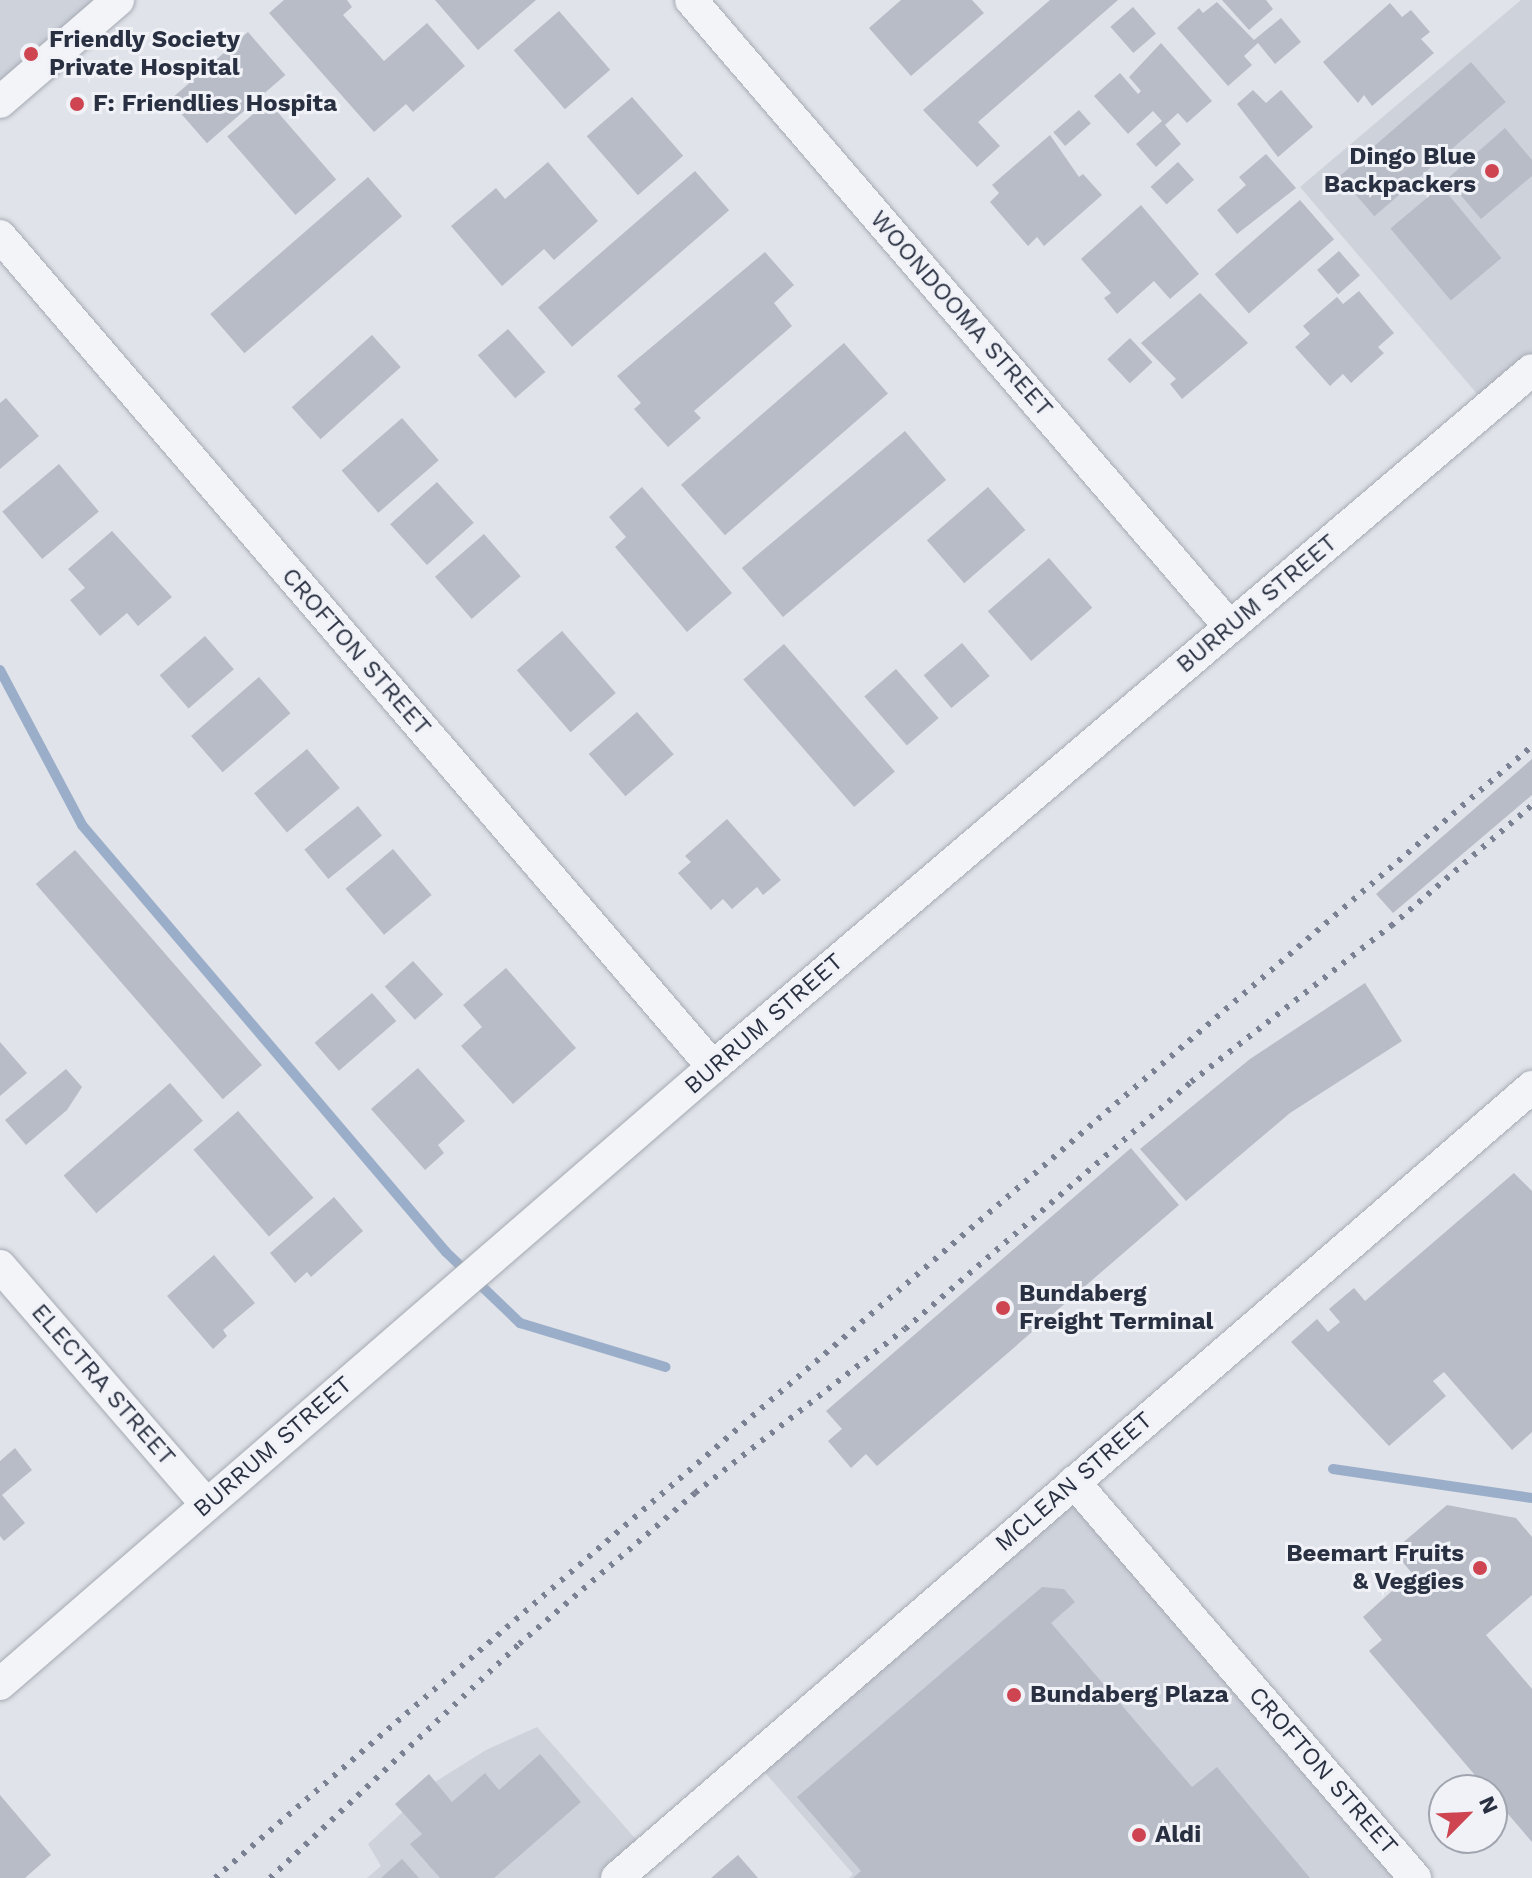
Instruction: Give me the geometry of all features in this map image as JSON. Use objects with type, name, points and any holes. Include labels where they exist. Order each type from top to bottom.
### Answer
[{"type":"street","points":[[0,102],[118,0]]},
{"type":"street","name":"WOONDOOMA STREET","points":[[691,0],[1230,627]]},
{"type":"street","name":"CROFTON STREET","points":[[0,236],[713,1067]]},
{"type":"street","name":"BURRUM STREET","points":[[0,1684],[713,1067],[1532,370]]},
{"type":"street","name":"MCLEAN STREET","points":[[617,1878],[1532,1087]]},
{"type":"street","name":"ELECTRA STREET","points":[[0,1266],[206,1504]]},
{"type":"street","name":"CROFTON STREET","points":[[1074,1482],[1415,1878]]},
{"type":"shaded area","name":"Friendly Society Private Hospital","points":[[0,0],[125,0],[0,108]]},
{"type":"shaded area","points":[[1521,0],[1532,0],[1532,374],[1490,409],[1300,187]]},
{"type":"shaded area","name":"Bundaberg Plaza","points":[[1074,1486],[1410,1878],[849,1878],[853,1874],[755,1761]]},
{"type":"shaded area","points":[[537,1727],[648,1853],[620,1878],[367,1878],[381,1866],[368,1844],[435,1782],[486,1750]]},
{"type":"building","points":[[284,0],[347,0],[352,7],[343,15],[384,61],[427,23],[465,66],[413,112],[406,104],[374,132],[269,13]]},
{"type":"building","points":[[435,0],[536,0],[478,50]]},
{"type":"building","points":[[901,0],[972,0],[984,13],[911,76],[869,28]]},
{"type":"building","points":[[1050,0],[1118,0],[978,122],[1000,146],[977,167],[923,110]]},
{"type":"building","points":[[1222,0],[1266,0],[1273,9],[1249,30]]},
{"type":"building","points":[[1217,2],[1254,40],[1281,18],[1301,42],[1275,64],[1258,43],[1244,56],[1252,65],[1228,86],[1177,28],[1199,8],[1203,13]]},
{"type":"building","points":[[1390,3],[1402,17],[1411,10],[1430,32],[1421,39],[1434,53],[1372,106],[1364,95],[1358,103],[1323,62]]},
{"type":"building","points":[[1133,7],[1156,33],[1133,53],[1110,27]]},
{"type":"building","points":[[559,11],[610,70],[565,109],[514,50]]},
{"type":"building","points":[[248,32],[285,75],[207,143],[170,100]]},
{"type":"building","points":[[1161,43],[1212,101],[1187,123],[1178,113],[1165,125],[1181,144],[1156,167],[1136,144],[1162,121],[1153,111],[1128,134],[1094,96],[1120,73],[1138,94],[1141,91],[1129,77]]},
{"type":"building","points":[[1471,62],[1506,102],[1374,216],[1340,176]]},
{"type":"building","points":[[1253,90],[1266,103],[1281,90],[1313,127],[1278,157],[1237,104]]},
{"type":"building","points":[[632,97],[683,156],[638,195],[587,136]]},
{"type":"building","points":[[268,101],[336,179],[295,215],[227,136]]},
{"type":"building","points":[[1079,110],[1091,124],[1065,146],[1053,132]]},
{"type":"building","points":[[1505,128],[1532,160],[1532,176],[1481,219],[1447,179]]},
{"type":"building","points":[[1050,135],[1079,177],[1083,174],[1102,195],[1044,246],[1037,237],[1028,246],[990,202],[999,193],[992,185]]},
{"type":"building","points":[[1266,154],[1296,188],[1237,234],[1217,210],[1246,185],[1239,177]]},
{"type":"building","points":[[548,162],[598,221],[554,260],[544,249],[502,286],[451,226],[496,188],[505,199]]},
{"type":"building","points":[[1178,162],[1194,180],[1167,205],[1151,187]]},
{"type":"building","points":[[695,171],[729,210],[572,347],[538,307]]},
{"type":"building","points":[[368,177],[402,216],[244,353],[210,314]]},
{"type":"building","points":[[1441,186],[1501,258],[1451,300],[1390,228]]},
{"type":"building","points":[[1300,200],[1334,239],[1249,313],[1215,274]]},
{"type":"building","points":[[1141,205],[1199,274],[1170,299],[1154,281],[1117,314],[1104,298],[1111,293],[1081,259]]},
{"type":"building","points":[[1339,251],[1360,275],[1338,294],[1317,270]]},
{"type":"building","points":[[765,252],[794,285],[774,303],[792,326],[694,411],[701,418],[668,447],[634,409],[641,403],[617,376]]},
{"type":"building","points":[[1359,291],[1394,333],[1378,347],[1384,353],[1351,383],[1343,374],[1330,386],[1295,347],[1310,334],[1303,326],[1337,297],[1343,304]]},
{"type":"building","points":[[1200,293],[1248,343],[1182,399],[1170,384],[1176,379],[1141,343]]},
{"type":"building","points":[[508,329],[545,372],[515,398],[478,355]]},
{"type":"building","points":[[372,335],[401,367],[321,439],[292,407]]},
{"type":"building","points":[[1130,338],[1153,362],[1130,383],[1107,359]]},
{"type":"building","points":[[844,343],[888,394],[725,535],[681,485]]},
{"type":"building","points":[[6,398],[39,436],[0,469],[0,403]]},
{"type":"building","points":[[402,418],[439,460],[378,513],[342,470]]},
{"type":"building","points":[[905,431],[946,480],[783,617],[742,568]]},
{"type":"building","points":[[59,464],[99,511],[42,559],[2,512]]},
{"type":"building","points":[[437,482],[474,523],[427,565],[390,524]]},
{"type":"building","points":[[642,487],[732,593],[687,632],[615,547],[626,537],[609,517]]},
{"type":"building","points":[[988,487],[1025,530],[964,583],[927,540]]},
{"type":"building","points":[[112,531],[172,597],[138,626],[127,613],[100,636],[70,600],[85,588],[68,569]]},
{"type":"building","points":[[484,534],[521,576],[472,619],[435,577]]},
{"type":"building","points":[[1049,558],[1092,608],[1031,661],[988,611]]},
{"type":"building","points":[[562,631],[616,693],[571,732],[517,670]]},
{"type":"building","points":[[205,636],[234,669],[189,709],[160,675]]},
{"type":"building","points":[[962,643],[990,676],[951,708],[924,675]]},
{"type":"building","points":[[784,644],[895,772],[854,807],[743,679]]},
{"type":"building","points":[[896,669],[939,718],[907,746],[864,697]]},
{"type":"building","points":[[259,677],[290,713],[223,772],[191,736]]},
{"type":"building","points":[[637,712],[674,754],[625,796],[589,754]]},
{"type":"building","points":[[307,749],[340,788],[287,832],[254,793]]},
{"type":"building","points":[[1532,759],[1532,795],[1393,913],[1376,894]]},
{"type":"building","points":[[358,806],[382,836],[328,879],[304,849]]},
{"type":"building","points":[[727,819],[781,880],[763,895],[757,887],[732,909],[723,899],[711,910],[678,873],[691,862],[685,856]]},
{"type":"building","points":[[393,849],[432,895],[384,935],[346,889]]},
{"type":"building","points":[[75,850],[262,1065],[223,1099],[36,884]]},
{"type":"building","points":[[413,961],[443,994],[415,1020],[385,986]]},
{"type":"building","points":[[506,968],[576,1048],[513,1104],[461,1046],[482,1027],[463,1005]]},
{"type":"building","points":[[1365,983],[1402,1041],[1290,1113],[1186,1201],[1140,1149],[1250,1059]]},
{"type":"building","points":[[372,993],[396,1021],[339,1071],[315,1043]]},
{"type":"building","points":[[0,1042],[27,1073],[0,1096]]},
{"type":"building","points":[[418,1068],[465,1121],[438,1145],[444,1153],[425,1170],[371,1109]]},
{"type":"building","points":[[66,1069],[82,1087],[67,1110],[26,1145],[5,1120]]},
{"type":"building","points":[[170,1083],[203,1121],[96,1213],[64,1176]]},
{"type":"building","points":[[238,1111],[313,1198],[269,1236],[193,1150]]},
{"type":"building","name":"Bundaberg Freight Terminal","points":[[1131,1148],[1179,1205],[877,1466],[866,1454],[851,1468],[828,1441],[842,1429],[826,1411]]},
{"type":"building","points":[[1514,1173],[1532,1191],[1532,1432],[1512,1450],[1444,1372],[1433,1381],[1446,1396],[1389,1446],[1291,1342],[1317,1319],[1328,1332],[1340,1322],[1329,1309],[1354,1288],[1365,1301]]},
{"type":"building","points":[[334,1197],[363,1231],[311,1277],[307,1272],[295,1283],[270,1253]]},
{"type":"building","points":[[214,1255],[255,1303],[223,1330],[227,1336],[213,1349],[167,1296]]},
{"type":"building","points":[[15,1448],[32,1470],[2,1495],[25,1523],[4,1541],[0,1536],[0,1461]]},
{"type":"building","points":[[1447,1505],[1516,1518],[1532,1537],[1532,1595],[1486,1635],[1532,1689],[1532,1842],[1508,1814],[1508,1774],[1474,1774],[1369,1651],[1382,1640],[1363,1617],[1412,1573],[1393,1551]]},
{"type":"building","name":"Bundaberg Plaza","points":[[1042,1587],[1064,1589],[1075,1602],[1051,1623],[1192,1787],[1217,1767],[1310,1878],[853,1878],[861,1871],[797,1797]]},
{"type":"building","points":[[540,1754],[581,1802],[494,1878],[440,1878],[410,1844],[422,1834],[395,1804],[429,1774],[452,1802],[485,1773],[499,1790]]},
{"type":"building","points":[[0,1795],[51,1855],[25,1878],[0,1878]]},
{"type":"building","points":[[738,1855],[758,1878],[711,1878]]},
{"type":"building","points":[[402,1859],[419,1878],[381,1878]]},
{"type":"waterway","points":[[0,670],[82,825],[446,1252],[520,1323],[666,1367]]},
{"type":"waterway","points":[[1333,1469],[1532,1498]]},
{"type":"railway","points":[[215,1878],[1532,746]]},
{"type":"railway","points":[[270,1878],[519,1644],[695,1493],[905,1329],[1191,1082],[1391,926],[1532,805]]},
{"type":"place","name":"Friendly Society Private Hospital","points":[[31,54]]},
{"type":"place","name":"F: Friendlies Hospita","points":[[77,104]]},
{"type":"place","name":"Dingo Blue Backpackers","points":[[1492,171]]},
{"type":"place","name":"Bundaberg Freight Terminal","points":[[1003,1308]]},
{"type":"place","name":"Beemart Fruits & Veggies","points":[[1480,1568]]},
{"type":"place","name":"Bundaberg Plaza","points":[[1014,1695]]},
{"type":"place","name":"Aldi","points":[[1139,1835]]}]
